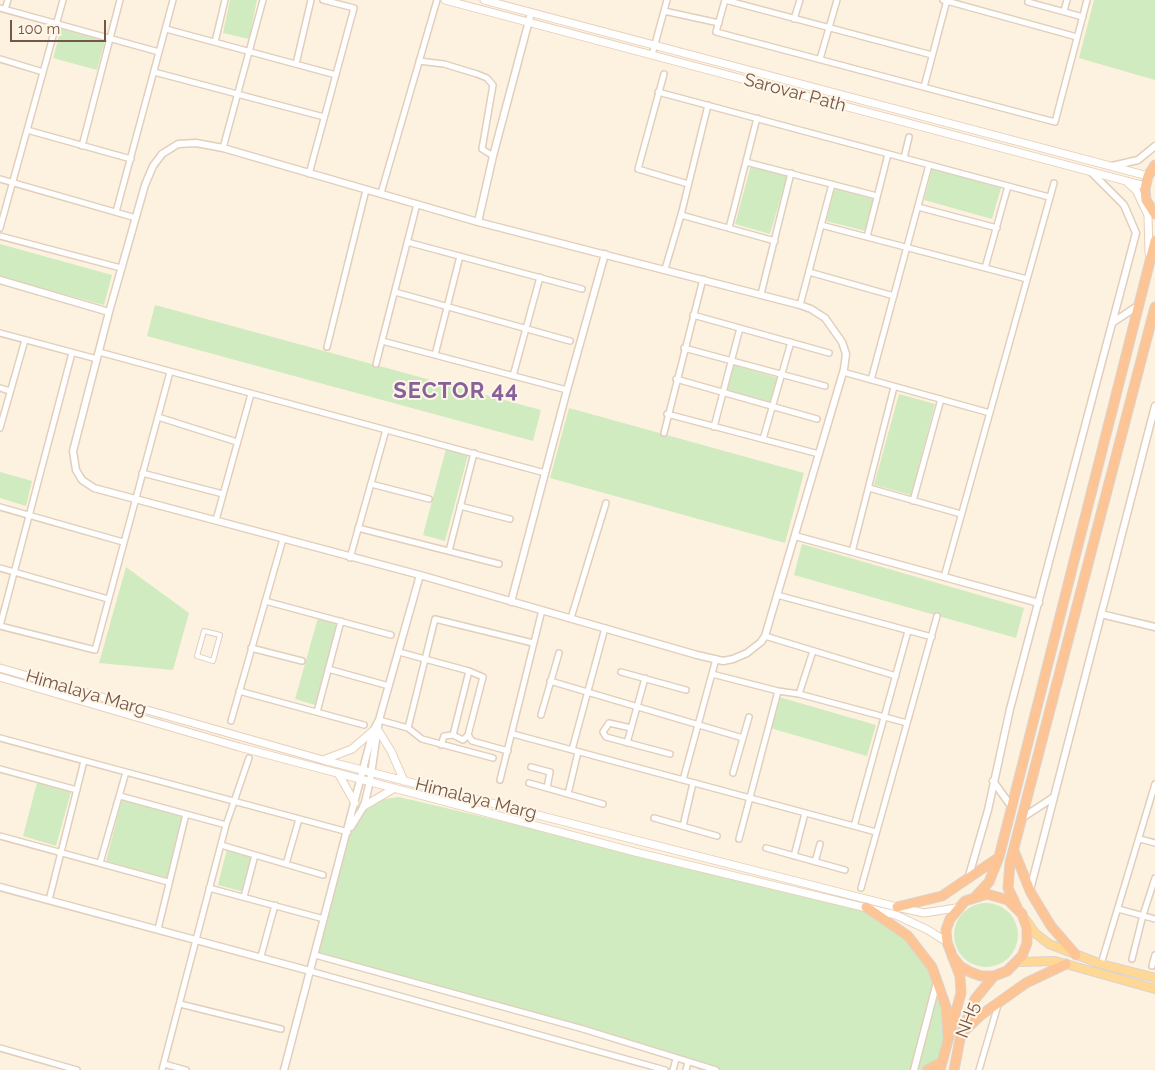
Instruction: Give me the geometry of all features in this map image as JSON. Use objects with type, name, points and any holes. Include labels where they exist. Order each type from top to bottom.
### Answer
[{"type":"highway","points":[[1155,165],[1148,176],[1145,186],[1146,200],[1155,214]]},
{"type":"highway","points":[[976,896],[989,882],[999,857],[1155,241]]},
{"type":"highway","points":[[1018,962],[1026,950],[1028,935],[1020,911],[1008,888],[1014,850],[1153,324],[1155,307]]},
{"type":"highway","points":[[1014,850],[1030,892],[1052,926],[1076,955]]},
{"type":"highway","points":[[897,907],[942,896],[999,857]]},
{"type":"highway","points":[[956,908],[965,900],[976,896],[998,896],[1020,911]]},
{"type":"highway","points":[[866,907],[908,936],[932,967],[946,1007],[948,1042]]},
{"type":"highway","name":"NH5","points":[[941,1066],[961,993],[960,976],[947,942],[948,924],[956,908]]},
{"type":"highway","name":"NH5","points":[[952,956],[960,966],[981,976],[994,976],[1007,971],[1018,962]]},
{"type":"highway","points":[[961,1034],[998,1002],[1026,984],[1066,964]]},
{"type":"highway","name":"NH5","points":[[955,1069],[961,1034],[975,999],[994,976]]},
{"type":"highway","points":[[927,1070],[941,1066]]},
{"type":"main road","name":"Sarovar Path","points":[[445,0],[1145,186]]},
{"type":"main road","name":"Sarovar Path","points":[[484,0],[1148,176]]},
{"type":"main road","points":[[1128,182],[1136,190],[1148,215],[1149,266]]},
{"type":"main road","name":"Himalaya Marg","points":[[0,668],[322,760],[897,907],[924,913],[956,908]]},
{"type":"main road","name":"Himalaya Marg","points":[[0,678],[338,773],[635,852],[866,907],[914,922],[947,942]]},
{"type":"main road","points":[[322,760],[352,749],[376,730],[391,751],[404,781]]},
{"type":"main road","points":[[338,773],[355,803]]},
{"type":"main road","points":[[364,806],[395,788]]},
{"type":"main road","points":[[1020,911],[1043,941],[1101,964],[1155,978]]},
{"type":"main road","points":[[1018,962],[1046,960],[1155,989]]},
{"type":"street","points":[[8,0],[3,9],[159,52]]},
{"type":"street","points":[[0,228],[63,0]]},
{"type":"street","points":[[82,146],[120,0]]},
{"type":"street","points":[[116,212],[173,0]]},
{"type":"street","points":[[215,42],[225,0]]},
{"type":"street","points":[[223,148],[263,0]]},
{"type":"street","points":[[296,64],[311,0]]},
{"type":"street","points":[[309,174],[354,8],[323,0]]},
{"type":"street","points":[[381,193],[437,0]]},
{"type":"street","points":[[652,55],[667,0]]},
{"type":"street","points":[[932,55],[725,0],[716,32],[1055,122],[1087,0]]},
{"type":"street","points":[[794,18],[800,0]]},
{"type":"street","points":[[820,59],[837,0]]},
{"type":"street","points":[[924,87],[946,0],[1078,37]]},
{"type":"street","points":[[1064,11],[1067,0]]},
{"type":"street","points":[[1028,2],[1083,17]]},
{"type":"street","points":[[664,11],[719,23]]},
{"type":"street","points":[[478,222],[493,156],[531,12]]},
{"type":"street","points":[[166,29],[336,75]]},
{"type":"street","points":[[0,60],[43,72]]},
{"type":"street","points":[[419,60],[444,64],[477,74],[487,78],[493,84],[482,149],[493,156]]},
{"type":"street","points":[[154,72],[324,117]]},
{"type":"street","points":[[664,74],[638,169],[688,184]]},
{"type":"street","points":[[658,92],[1049,197]]},
{"type":"street","points":[[665,269],[681,215],[708,105]]},
{"type":"street","points":[[729,228],[757,118]]},
{"type":"street","points":[[27,130],[130,159]]},
{"type":"street","points":[[904,158],[909,136]]},
{"type":"street","points":[[196,143],[223,148],[366,190],[478,222],[800,305],[811,309],[825,318],[836,331],[846,354],[843,372],[765,636],[747,653],[728,660],[716,659],[420,575],[350,558],[94,488],[82,480],[76,470],[73,451],[121,268],[153,166],[162,154],[178,144],[196,143]]},
{"type":"street","points":[[1106,165],[1132,163],[1149,153],[1155,146]]},
{"type":"street","points":[[867,237],[888,154]]},
{"type":"street","points":[[746,162],[877,196]]},
{"type":"street","points":[[871,380],[929,165]]},
{"type":"street","points":[[968,880],[1136,233],[1124,205],[1092,172]]},
{"type":"street","points":[[761,294],[791,173]]},
{"type":"street","points":[[0,179],[136,218]]},
{"type":"street","points":[[944,577],[1054,183]]},
{"type":"street","points":[[800,305],[832,184]]},
{"type":"street","points":[[985,268],[1008,186]]},
{"type":"street","points":[[327,347],[366,190]]},
{"type":"street","points":[[376,364],[417,204]]},
{"type":"street","points":[[918,207],[996,228]]},
{"type":"street","points":[[681,215],[775,241]]},
{"type":"street","points":[[821,226],[1027,279]]},
{"type":"street","points":[[0,236],[121,268]]},
{"type":"street","points":[[408,242],[582,289]]},
{"type":"street","points":[[511,602],[605,254]]},
{"type":"street","points":[[435,355],[460,256]]},
{"type":"street","points":[[809,272],[894,296]]},
{"type":"street","points":[[514,376],[540,277]]},
{"type":"street","points":[[664,433],[692,314],[703,279]]},
{"type":"street","points":[[0,280],[109,312]]},
{"type":"street","points":[[394,292],[570,341]]},
{"type":"street","points":[[1112,323],[1139,305]]},
{"type":"street","points":[[692,314],[829,353]]},
{"type":"street","points":[[714,426],[740,328]]},
{"type":"street","points":[[0,333],[97,359]]},
{"type":"street","points":[[0,428],[25,340]]},
{"type":"street","points":[[382,341],[567,390]]},
{"type":"street","points":[[763,439],[791,342]]},
{"type":"street","points":[[684,348],[825,386]]},
{"type":"street","points":[[99,352],[545,473]]},
{"type":"street","points":[[72,353],[0,626],[95,650],[170,372]]},
{"type":"street","points":[[843,372],[990,413]]},
{"type":"street","points":[[676,379],[817,418]]},
{"type":"street","points":[[852,552],[894,387]]},
{"type":"street","points":[[0,388],[10,391]]},
{"type":"street","points":[[216,520],[251,394]]},
{"type":"street","points":[[913,501],[941,399]]},
{"type":"street","points":[[1030,892],[1101,614],[1114,572],[1155,406]]},
{"type":"street","points":[[668,414],[819,454]]},
{"type":"street","points":[[158,417],[237,442]]},
{"type":"street","points":[[350,558],[386,430]]},
{"type":"street","points":[[449,551],[474,454]]},
{"type":"street","points":[[142,473],[223,494]]},
{"type":"street","points":[[371,484],[429,499]]},
{"type":"street","points":[[869,488],[961,514]]},
{"type":"street","points":[[571,618],[606,503]]},
{"type":"street","points":[[460,506],[510,519]]},
{"type":"street","points":[[0,507],[123,542]]},
{"type":"street","points":[[358,528],[498,564]]},
{"type":"street","points":[[795,536],[1039,603]]},
{"type":"street","points":[[231,721],[283,539]]},
{"type":"street","points":[[0,568],[108,599]]},
{"type":"street","points":[[284,1070],[348,832],[360,779],[399,652],[420,575]]},
{"type":"street","points":[[777,595],[932,638]]},
{"type":"street","points":[[265,601],[391,635]]},
{"type":"street","points":[[500,780],[513,734],[542,610]]},
{"type":"street","points":[[1101,614],[1155,627]]},
{"type":"street","points":[[861,888],[938,616]]},
{"type":"street","points":[[408,728],[435,619],[533,643]]},
{"type":"street","points":[[316,712],[341,622]]},
{"type":"street","points":[[572,750],[605,628]]},
{"type":"street","points":[[204,631],[220,635],[213,661],[197,656],[204,631]]},
{"type":"street","points":[[854,826],[908,631]]},
{"type":"street","points":[[765,636],[896,676]]},
{"type":"street","points":[[251,648],[302,661]]},
{"type":"street","points":[[799,694],[813,651]]},
{"type":"street","points":[[399,652],[426,658],[483,676],[468,735],[463,740],[453,735],[444,736],[441,745]]},
{"type":"street","points":[[541,715],[558,653]]},
{"type":"street","points":[[683,780],[716,659]]},
{"type":"street","points":[[328,669],[388,686]]},
{"type":"street","points":[[453,735],[469,671]]},
{"type":"street","points":[[621,672],[686,690]]},
{"type":"street","points":[[712,674],[778,691],[799,694],[908,723]]},
{"type":"street","points":[[627,743],[645,678]]},
{"type":"street","points":[[550,681],[743,738]]},
{"type":"street","points":[[239,691],[364,725]]},
{"type":"street","points":[[739,839],[778,691]]},
{"type":"street","points":[[733,773],[749,717]]},
{"type":"street","points":[[379,720],[408,728],[415,736],[441,745],[494,758]]},
{"type":"street","points":[[631,728],[613,723],[605,727],[603,732],[606,737],[670,754]]},
{"type":"street","points":[[348,832],[364,806],[372,772],[376,730]]},
{"type":"street","points":[[513,734],[876,832]]},
{"type":"street","points":[[468,735],[472,741],[508,750]]},
{"type":"street","points":[[0,738],[348,832]]},
{"type":"street","points":[[568,794],[578,752]]},
{"type":"street","points":[[186,1070],[163,1067],[226,825],[249,758]]},
{"type":"street","points":[[49,900],[84,761]]},
{"type":"street","points":[[531,767],[550,772],[547,788]]},
{"type":"street","points":[[0,769],[77,790]]},
{"type":"street","points":[[100,864],[126,772]]},
{"type":"street","points":[[993,781],[1011,806]]},
{"type":"street","points":[[528,783],[603,804]]},
{"type":"street","points":[[682,826],[693,783]]},
{"type":"street","points":[[1101,964],[1155,784]]},
{"type":"street","points":[[120,796],[226,825]]},
{"type":"street","points":[[1022,818],[1054,797]]},
{"type":"street","points":[[794,856],[805,813]]},
{"type":"street","points":[[158,929],[186,814]]},
{"type":"street","points":[[654,818],[717,836]]},
{"type":"street","points":[[286,864],[299,819]]},
{"type":"street","points":[[0,836],[168,882]]},
{"type":"street","points":[[1140,839],[1155,843]]},
{"type":"street","points":[[815,862],[820,844]]},
{"type":"street","points":[[221,845],[323,875]]},
{"type":"street","points":[[766,848],[845,870]]},
{"type":"street","points":[[244,897],[255,855]]},
{"type":"street","points":[[1132,959],[1155,878]]},
{"type":"street","points":[[0,887],[261,956],[665,1070]]},
{"type":"street","points":[[209,888],[324,919]]},
{"type":"street","points":[[261,956],[275,905]]},
{"type":"street","points":[[1118,909],[1155,919]]},
{"type":"street","points":[[315,955],[583,1029],[716,1070]]},
{"type":"street","points":[[1152,966],[1155,955]]},
{"type":"street","points":[[914,1070],[937,981]]},
{"type":"street","points":[[980,1070],[998,1002]]},
{"type":"street","points":[[180,1004],[281,1029]]},
{"type":"street","points":[[0,1048],[78,1070]]},
{"type":"street","points":[[673,1070],[676,1058]]},
{"type":"street","points":[[686,1070],[688,1062]]},
{"type":"green space","points":[[230,0],[257,0],[249,39],[223,33]]},
{"type":"green space","points":[[1094,0],[1155,0],[1155,80],[1079,58]]},
{"type":"green space","points":[[61,29],[105,41],[97,70],[53,58]]},
{"type":"green space","points":[[751,165],[787,176],[770,234],[735,224]]},
{"type":"green space","points":[[932,169],[1001,188],[992,219],[924,200]]},
{"type":"green space","points":[[835,188],[873,199],[865,231],[826,221]]},
{"type":"green space","points":[[0,244],[112,275],[104,305],[0,277]]},
{"type":"green space","points":[[155,305],[541,410],[533,441],[147,336]]},
{"type":"green space","points":[[734,365],[778,378],[771,402],[727,390]]},
{"type":"green space","points":[[899,394],[935,404],[911,495],[874,485]]},
{"type":"green space","points":[[569,408],[804,473],[785,543],[550,478]]},
{"type":"green space","points":[[446,449],[468,455],[445,541],[423,535]]},
{"type":"green space","points":[[0,472],[32,481],[26,506],[0,498]]},
{"type":"green space","points":[[802,544],[1024,608],[1016,638],[794,575]]},
{"type":"green space","points":[[126,567],[189,613],[173,670],[99,663]]},
{"type":"green space","points":[[318,618],[338,623],[315,705],[295,699]]},
{"type":"green space","points":[[779,697],[876,725],[867,756],[770,728]]},
{"type":"green space","points":[[37,783],[71,792],[56,846],[23,836]]},
{"type":"green space","points":[[399,797],[866,907],[908,936],[932,967],[946,1007],[944,1057],[930,1070],[701,1070],[583,1029],[315,955],[357,803]]},
{"type":"green space","points":[[122,799],[183,816],[167,878],[106,861]]},
{"type":"green space","points":[[227,849],[252,855],[244,892],[218,885]]},
{"type":"green space","points":[[986,903],[1004,909],[1012,917],[1018,935],[1012,953],[1004,961],[986,967],[968,961],[960,953],[954,935],[960,917],[968,909]]},
{"type":"district","name":"SECTOR 44","points":[[456,391]]}]
